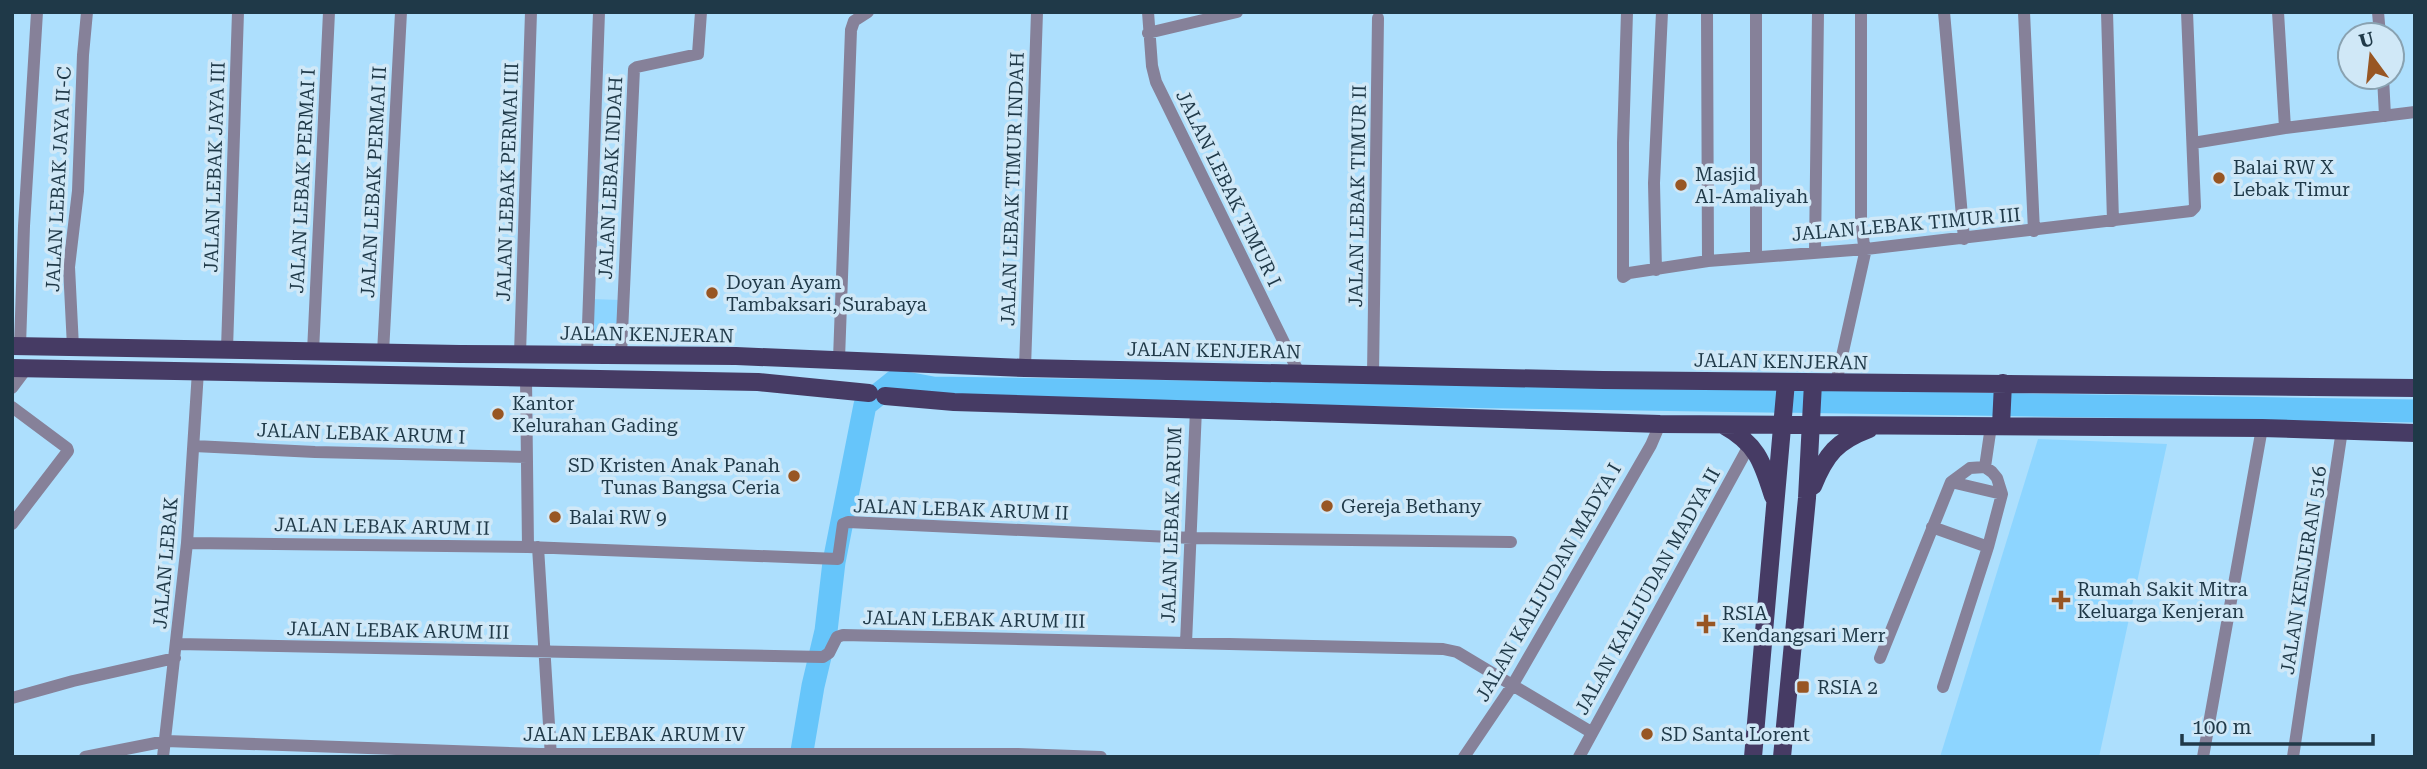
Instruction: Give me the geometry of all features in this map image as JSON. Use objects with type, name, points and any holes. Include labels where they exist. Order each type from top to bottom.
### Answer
[{"type":"main road","name":"JALAN KENJERAN","points":[[16,346],[839,359],[1025,368],[1785,386],[1836,383],[2003,389],[2415,388]]},
{"type":"main road","points":[[417,376],[420,365],[418,353]]},
{"type":"main road","points":[[449,354],[446,369],[449,377]]},
{"type":"main road","points":[[19,368],[758,382],[954,402],[1660,424],[1812,420],[1879,426],[1998,424],[2415,433]]},
{"type":"main road","points":[[1754,757],[1785,386]]},
{"type":"main road","points":[[1782,757],[1807,498],[1813,386]]},
{"type":"main road","points":[[1998,424],[2003,389]]},
{"type":"main road","points":[[1721,424],[1738,434],[1759,455],[1776,510]]},
{"type":"main road","points":[[1807,498],[1828,455],[1850,437],[1879,426]]},
{"type":"street","points":[[16,346],[37,12]]},
{"type":"street","name":"JALAN LEBAK JAYA II-C","points":[[73,347],[69,267],[78,191],[83,55],[88,12]]},
{"type":"street","name":"JALAN LEBAK JAYA III","points":[[227,349],[238,12]]},
{"type":"street","name":"JALAN LEBAK PERMAI I","points":[[313,352],[329,12]]},
{"type":"street","name":"JALAN LEBAK PERMAI II","points":[[383,353],[401,12]]},
{"type":"street","name":"JALAN LEBAK PERMAI III","points":[[520,354],[531,12]]},
{"type":"street","points":[[587,354],[599,12]]},
{"type":"street","name":"JALAN LEBAK INDAH","points":[[621,355],[634,69],[637,66],[698,54],[701,12]]},
{"type":"street","points":[[839,359],[850,30],[854,22],[868,12]]},
{"type":"street","name":"JALAN LEBAK TIMUR INDAH","points":[[1025,368],[1037,12]]},
{"type":"street","name":"JALAN LEBAK TIMUR I","points":[[1148,12],[1148,33],[1156,82],[1299,373]]},
{"type":"street","points":[[1148,33],[1237,12]]},
{"type":"street","name":"JALAN LEBAK TIMUR III","points":[[1627,12],[1623,277],[1709,261],[1866,249],[2182,214],[2193,209],[2193,143]]},
{"type":"street","points":[[1656,270],[1654,183],[1662,12]]},
{"type":"street","points":[[1707,12],[1709,261]]},
{"type":"street","points":[[1756,12],[1756,257]]},
{"type":"street","points":[[1815,252],[1818,12]]},
{"type":"street","points":[[1836,383],[1866,249],[1861,222],[1861,12]]},
{"type":"street","points":[[1944,12],[1964,239]]},
{"type":"street","points":[[2024,12],[2034,231]]},
{"type":"street","points":[[2107,12],[2113,220]]},
{"type":"street","points":[[2187,12],[2193,143],[2285,128],[2415,112]]},
{"type":"street","points":[[2278,12],[2285,128]]},
{"type":"street","name":"JALAN LEBAK TIMUR II","points":[[1373,375],[1378,18]]},
{"type":"street","points":[[2384,91],[2385,116]]},
{"type":"street","points":[[12,387],[19,368]]},
{"type":"street","name":"JALAN LEBAK","points":[[163,757],[187,543],[198,371]]},
{"type":"street","points":[[526,379],[527,457],[550,755]]},
{"type":"street","points":[[12,407],[68,451],[12,524]]},
{"type":"street","name":"JALAN LEBAK ARUM","points":[[1186,643],[1196,410]]},
{"type":"street","name":"JALAN KALIJUDAN MADYA I","points":[[1464,757],[1513,686],[1651,445],[1660,424]]},
{"type":"street","points":[[1985,467],[1998,424]]},
{"type":"street","points":[[2203,757],[2262,428]]},
{"type":"street","name":"JALAN KENJERAN 516","points":[[2294,757],[2342,430]]},
{"type":"street","name":"JALAN KALIJUDAN MADYA II","points":[[1579,757],[1749,444]]},
{"type":"street","name":"JALAN LEBAK ARUM I","points":[[194,446],[527,457]]},
{"type":"street","points":[[1880,658],[1951,482],[1970,468],[1985,467],[1997,478],[2001,494],[1988,547],[1943,687]]},
{"type":"street","points":[[1951,482],[2001,494]]},
{"type":"street","name":"JALAN LEBAK ARUM II","points":[[187,543],[533,547],[839,558],[844,524],[848,522],[1192,538],[1511,542]]},
{"type":"street","points":[[1932,527],[1988,547]]},
{"type":"street","name":"JALAN LEBAK ARUM III","points":[[177,644],[819,657],[829,653],[837,637],[843,635],[1448,649],[1591,732]]},
{"type":"street","points":[[12,698],[175,658]]},
{"type":"street","name":"JALAN LEBAK ARUM IV","points":[[85,757],[166,741],[550,755],[1018,754],[1101,757]]},
{"type":"shaded area","points":[[590,299],[621,300],[620,343],[595,342],[590,338]]},
{"type":"shaded area","name":"Rumah Sakit Mitra Keluarga Kenjeran","points":[[2038,439],[2167,444],[2099,757],[1940,757]]},
{"type":"waterway","points":[[801,757],[826,631],[834,562],[865,405],[895,381],[933,388],[2415,411]]},
{"type":"place","name":"Balai RW X Lebak Timur","points":[[2219,178]]},
{"type":"place","name":"Masjid Al-Amaliyah","points":[[1681,185]]},
{"type":"place","name":"Doyan Ayam Tambaksari, Surabaya","points":[[712,293]]},
{"type":"place","name":"Kantor Kelurahan Gading","points":[[498,414]]},
{"type":"place","name":"SD Kristen Anak Panah Tunas Bangsa Ceria","points":[[794,476]]},
{"type":"place","name":"Gereja Bethany","points":[[1327,506]]},
{"type":"place","name":"Balai RW 9","points":[[555,517]]},
{"type":"place","name":"Rumah Sakit Mitra Keluarga Kenjeran","points":[[2061,600]]},
{"type":"place","name":"RSIA Kendangsari Merr","points":[[1706,624]]},
{"type":"place","name":"RSIA 2","points":[[1803,687]]},
{"type":"place","name":"SD Santa Lorent","points":[[1647,734]]}]
